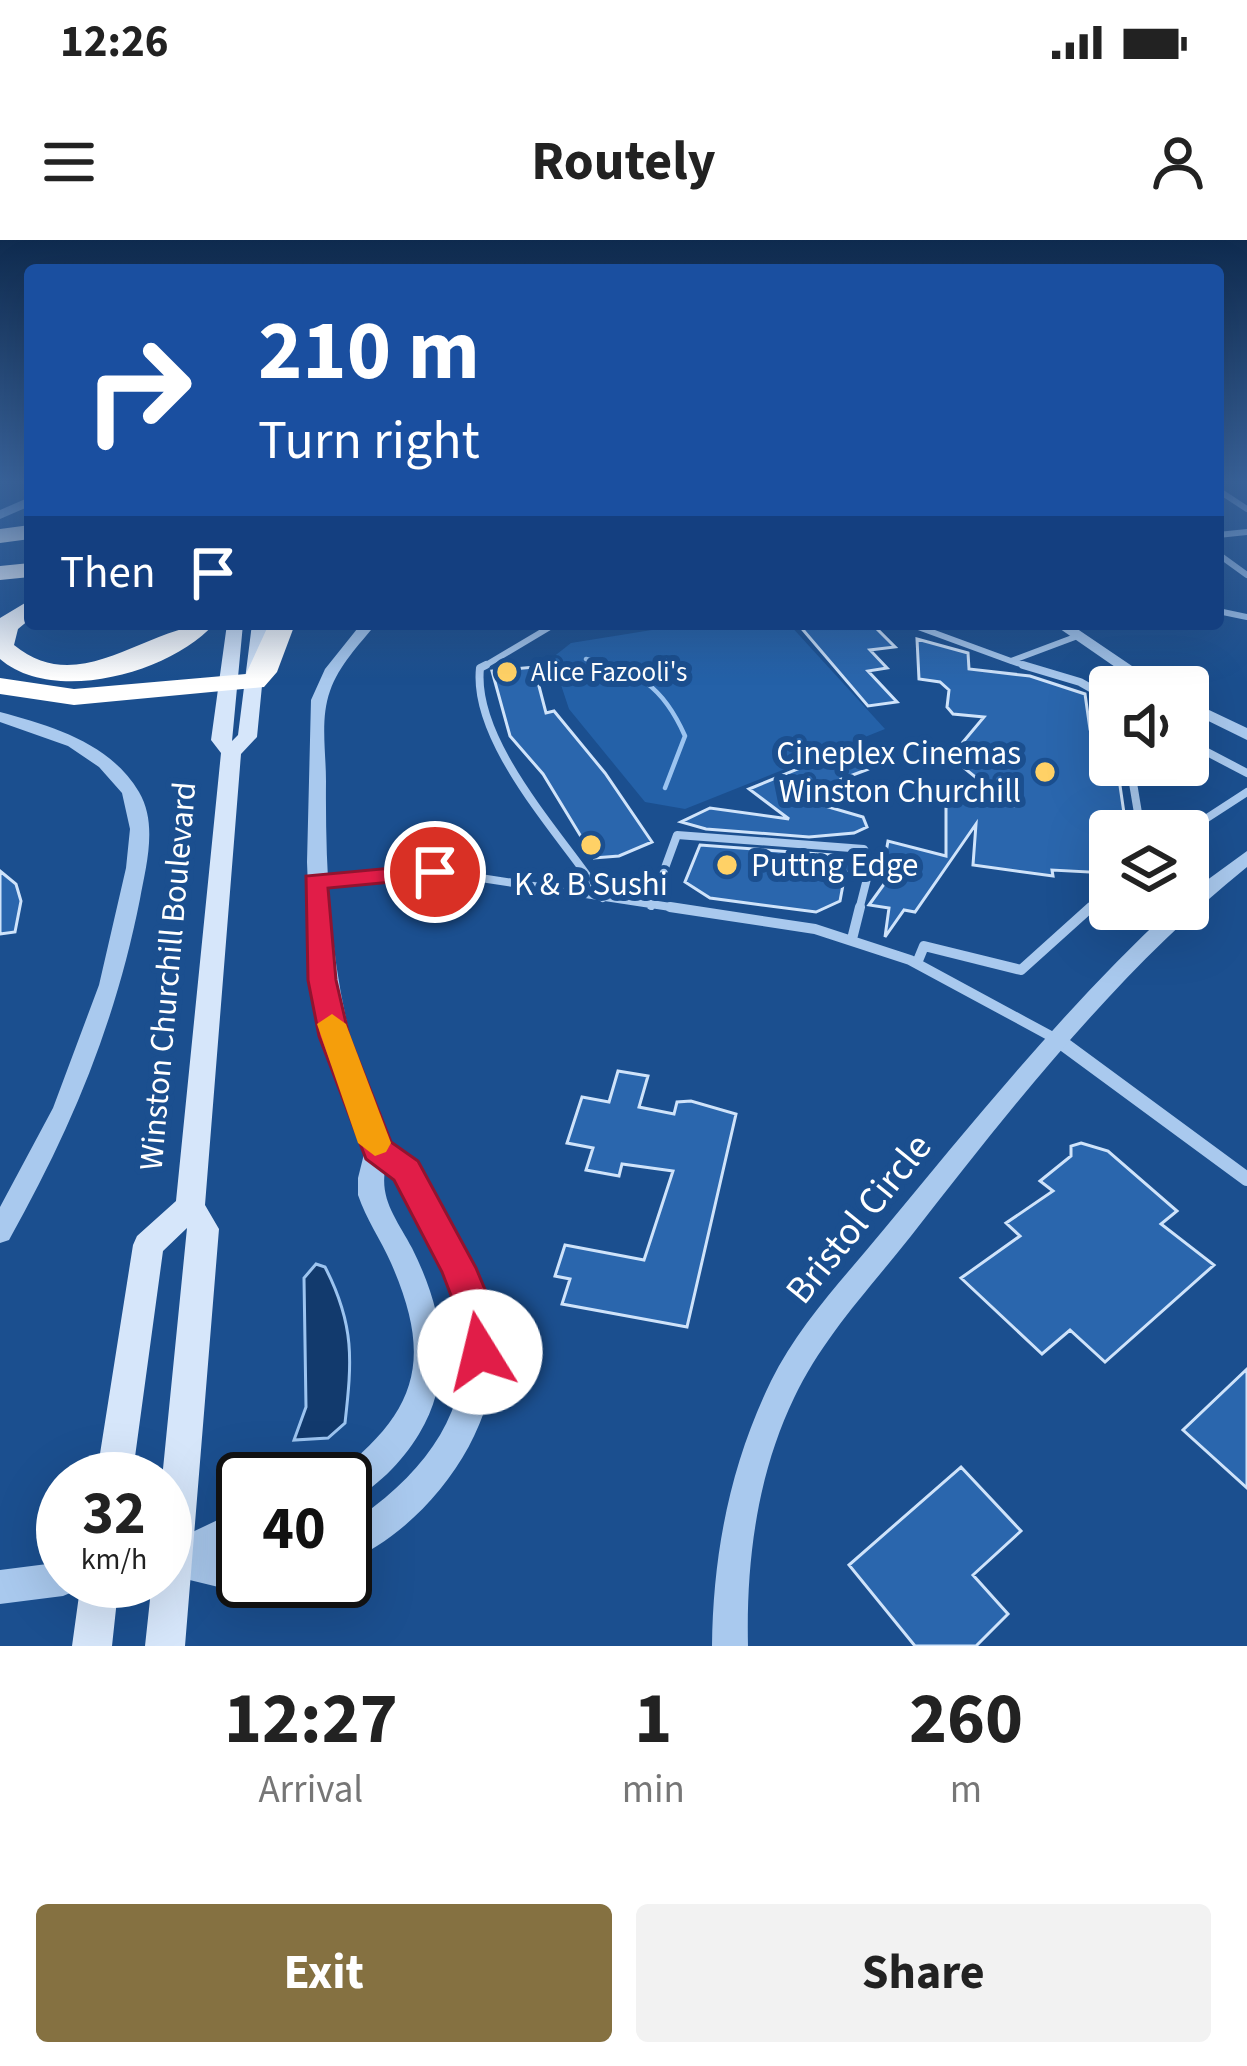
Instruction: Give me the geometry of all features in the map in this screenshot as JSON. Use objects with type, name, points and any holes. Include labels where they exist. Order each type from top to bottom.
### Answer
[{"type":"highway","points":[[24,612],[7,626],[2,647],[22,664],[53,670],[135,661],[173,645],[192,630]]},
{"type":"highway","points":[[0,686],[74,697],[241,682],[264,672],[280,630]]},
{"type":"main road","name":"Winston Churchill Boulevard","points":[[236,630],[241,682]]},
{"type":"main road","name":"Winston Churchill Boulevard","points":[[180,1452],[204,1229],[190,1207],[231,752],[221,740],[258,630]]},
{"type":"main road","name":"Winston Churchill Boulevard","points":[[118,1452],[148,1245],[190,1207]]},
{"type":"main road","points":[[92,1646],[97,1608]]},
{"type":"main road","name":"Winston Churchill Boulevard","points":[[165,1646],[167,1608]]},
{"type":"street","points":[[364,630],[335,666],[319,700],[315,881],[322,980],[334,1036],[377,1150],[370,1189],[423,1304],[433,1351],[426,1387],[406,1430],[372,1462]]},
{"type":"street","points":[[1067,630],[1121,666]]},
{"type":"street","points":[[1209,716],[1247,736]]},
{"type":"street","points":[[0,717],[62,735],[113,768],[134,798],[140,844],[98,1038],[67,1114],[0,1232]]},
{"type":"street","name":"Bristol Circle","points":[[1209,888],[1247,857]]},
{"type":"street","name":"Bristol Circle","points":[[730,1646],[736,1545],[754,1456],[783,1387],[828,1319],[1118,968],[1160,930]]},
{"type":"street","points":[[1058,1040],[1247,1179]]},
{"type":"street","points":[[372,1528],[393,1514],[443,1461],[471,1404],[480,1352],[476,1311],[465,1281],[406,1171],[377,1150]]},
{"type":"street","points":[[0,1588],[36,1583]]},
{"type":"lane","points":[[545,630],[480,668],[476,679],[486,723],[603,898]]},
{"type":"lane","points":[[926,630],[1089,687]]},
{"type":"lane","points":[[1011,662],[1075,637]]},
{"type":"lane","points":[[1209,753],[1247,772]]},
{"type":"lane","points":[[1209,817],[1247,792]]},
{"type":"lane","points":[[651,906],[677,835],[864,849],[872,863],[852,939]]},
{"type":"lane","points":[[315,881],[435,872],[815,929],[916,964],[1058,1040]]},
{"type":"lane","points":[[916,964],[924,946],[1021,970],[1089,909]]},
{"type":"shaded area","points":[[652,630],[794,630],[885,729],[685,809],[645,802],[569,709],[552,658],[571,643]]},
{"type":"shaded area","points":[[316,1264],[325,1267],[346,1326],[350,1362],[345,1423],[328,1438],[294,1440],[306,1407],[304,1278]]},
{"type":"building","points":[[803,630],[878,630],[895,647],[870,650],[887,668],[868,671],[897,702],[868,706]]},
{"type":"building","name":"Cineplex Cinemas Winston Churchill","points":[[917,639],[968,653],[969,669],[1030,676],[1085,694],[1089,786],[1120,786],[1124,810],[1089,810],[1089,872],[1052,870],[1053,876],[973,865],[976,824],[915,912],[904,910],[885,937],[889,908],[869,905],[895,869],[883,869],[888,841],[946,856],[946,797],[1010,805],[958,763],[958,748],[984,717],[953,714],[947,707],[949,690],[940,682],[919,679]]},
{"type":"building","points":[[534,667],[546,713],[554,711],[605,773],[652,842],[619,856],[594,858],[543,774],[510,736],[492,671]]},
{"type":"building","points":[[834,754],[866,770],[842,779],[849,784],[808,801],[863,817],[867,827],[854,833],[809,837],[706,829],[681,822],[710,808],[789,819],[749,789]]},
{"type":"building","points":[[700,845],[833,855],[857,867],[845,874],[840,901],[816,912],[710,898],[685,882]]},
{"type":"building","points":[[0,871],[16,884],[21,901],[15,932],[0,934]]},
{"type":"building","points":[[618,1071],[648,1076],[639,1107],[674,1114],[677,1102],[691,1101],[736,1114],[687,1327],[562,1304],[570,1279],[555,1276],[565,1245],[644,1260],[673,1171],[622,1164],[619,1176],[586,1170],[593,1148],[567,1143],[582,1097],[609,1102]]},
{"type":"building","points":[[1081,1143],[1108,1151],[1177,1211],[1161,1224],[1214,1265],[1105,1362],[1070,1330],[1042,1354],[961,1278],[1020,1236],[1006,1223],[1053,1191],[1040,1181],[1071,1156],[1071,1146]]},
{"type":"building","points":[[1247,1369],[1247,1488],[1183,1430]]},
{"type":"building","points":[[961,1467],[1021,1531],[973,1575],[1008,1614],[976,1646],[915,1646],[849,1565]]},
{"type":"waterway","points":[[586,659],[647,683],[677,719],[685,736],[665,788]]},
{"type":"slow traffic","points":[[332,1024],[375,1143]]},
{"type":"place","name":"Alice Fazooli's","points":[[507,672]]},
{"type":"place","name":"Cineplex Cinemas Winston Churchill","points":[[1045,772]]},
{"type":"place","name":"K & B Sushi","points":[[591,845]]},
{"type":"place","name":"Puttng Edge","points":[[727,865]]},
{"type":"route","points":[[435,872],[315,881],[322,980],[334,1036],[377,1150],[406,1171],[458,1268],[476,1311],[480,1352]]}]
